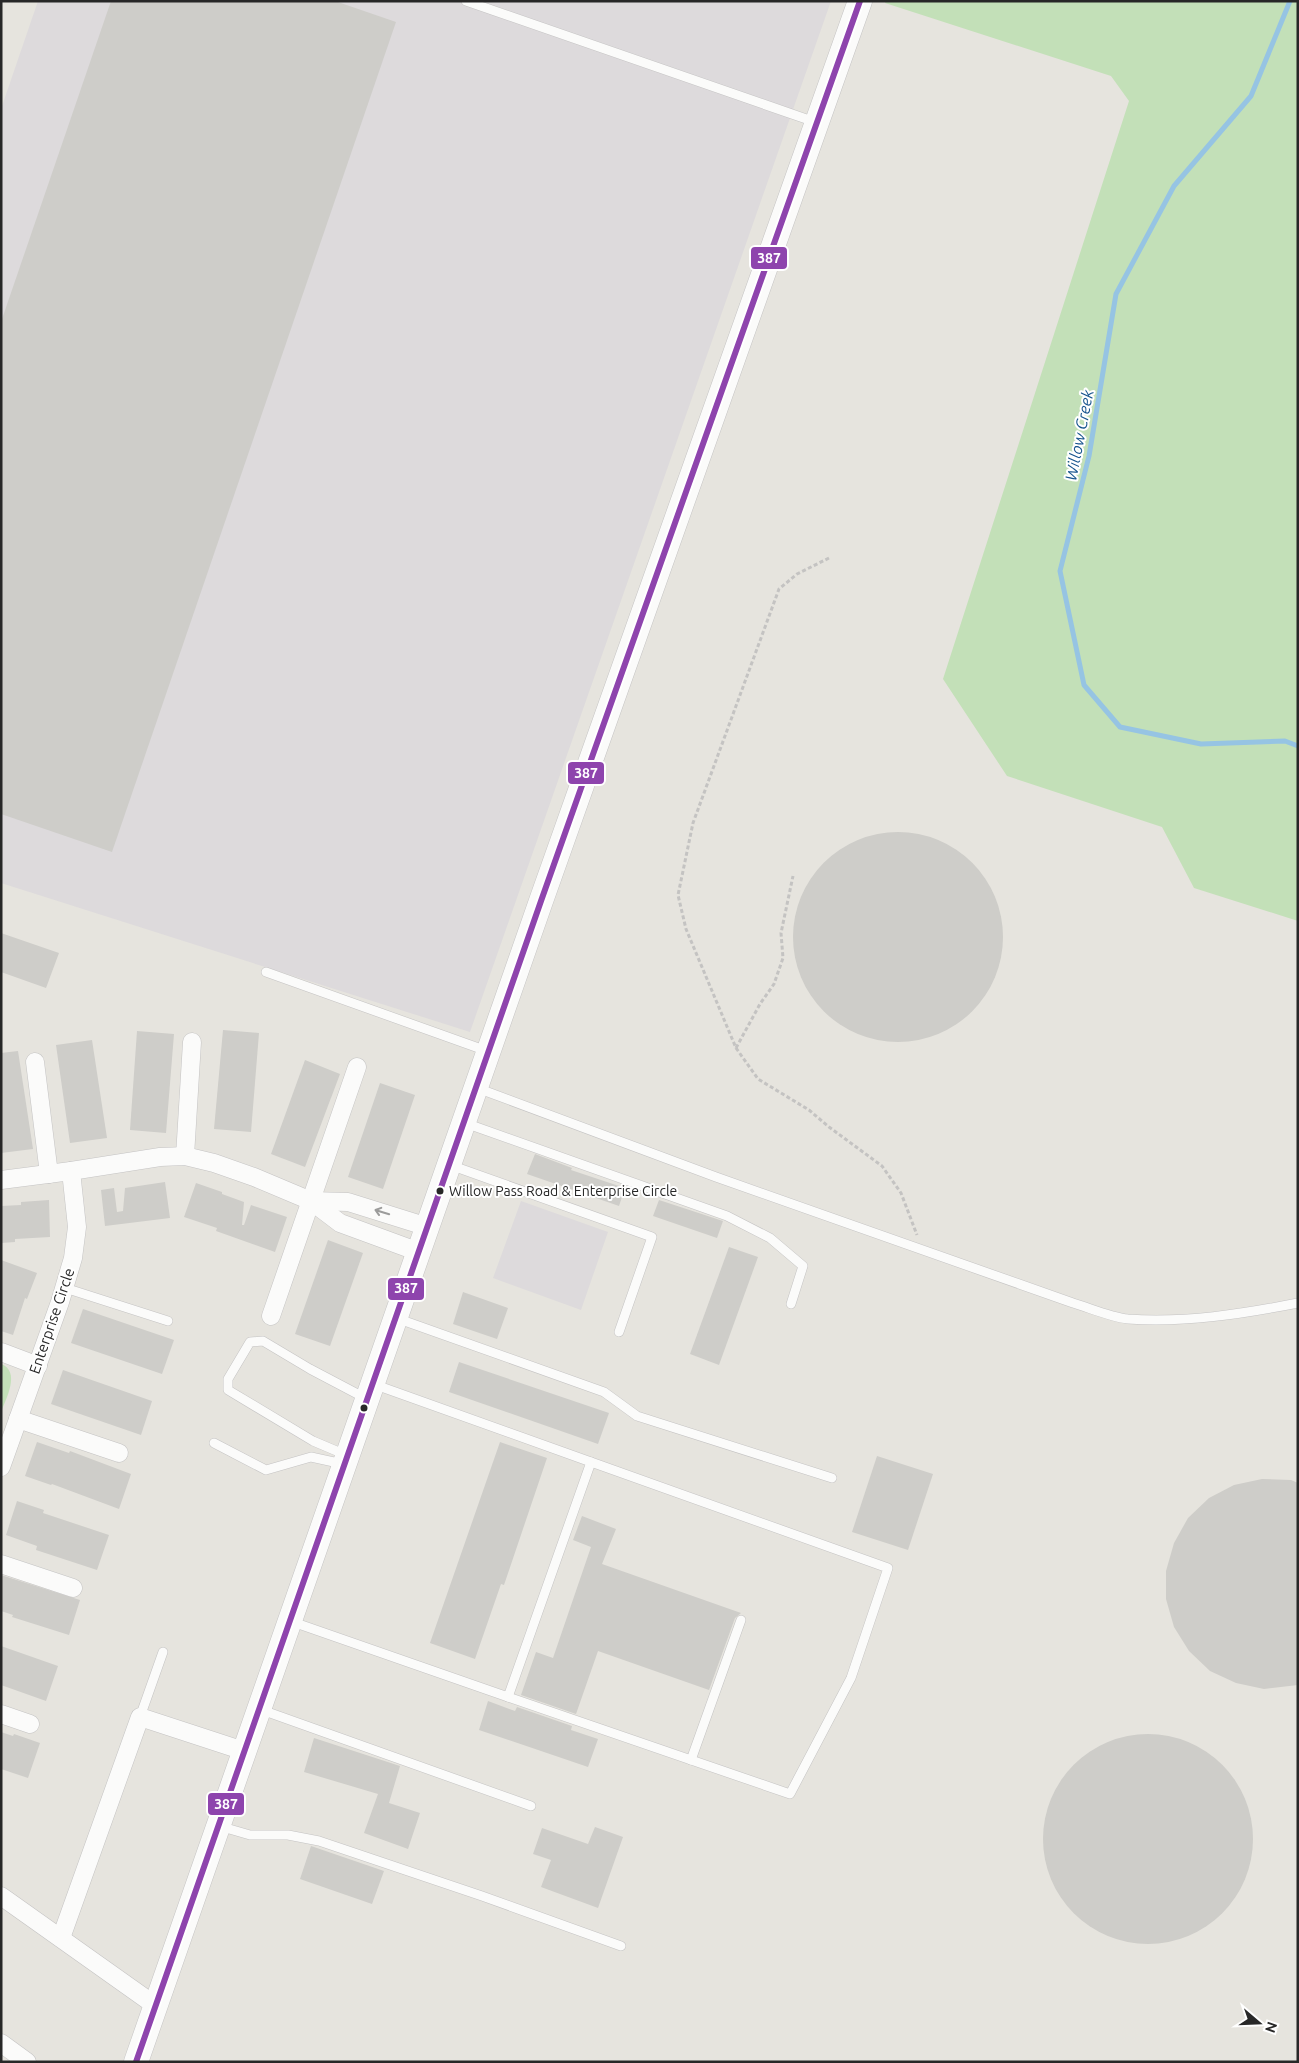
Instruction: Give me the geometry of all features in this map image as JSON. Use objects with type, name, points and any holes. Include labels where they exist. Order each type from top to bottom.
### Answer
[{"type":"main road","points":[[136,2062],[548,882],[860,1]]},
{"type":"street","points":[[184,1156],[192,1042]]},
{"type":"street","points":[[35,1062],[49,1174]]},
{"type":"street","points":[[271,1316],[357,1067]]},
{"type":"street","points":[[1,1180],[160,1157],[184,1156],[254,1177],[311,1201],[340,1223],[419,1252]]},
{"type":"street","name":"Enterprise Circle","points":[[1,1467],[65,1288],[73,1258],[77,1227],[71,1171]]},
{"type":"street","points":[[311,1201],[348,1202],[428,1227]]},
{"type":"street","points":[[1,1352],[38,1366]]},
{"type":"street","points":[[18,1419],[119,1453]]},
{"type":"street","points":[[1,1564],[73,1588]]},
{"type":"street","points":[[1,1714],[30,1724]]},
{"type":"street","points":[[61,1938],[140,1717],[244,1751]]},
{"type":"street","points":[[1,1896],[156,2006]]},
{"type":"street","points":[[1,2043],[27,2062]]},
{"type":"lane","points":[[466,1],[818,123]]},
{"type":"lane","points":[[266,972],[489,1052]]},
{"type":"lane","points":[[477,1088],[716,1177],[1073,1303],[1126,1319],[1188,1318],[1245,1313],[1298,1303]]},
{"type":"lane","points":[[464,1122],[727,1216],[770,1238],[802,1266],[791,1304]]},
{"type":"lane","points":[[450,1165],[652,1236],[619,1332]]},
{"type":"lane","points":[[65,1288],[168,1321]]},
{"type":"lane","points":[[396,1318],[604,1392],[638,1416],[832,1478]]},
{"type":"lane","points":[[290,1621],[790,1794],[851,1678],[888,1568],[591,1462],[370,1392],[310,1369],[263,1341],[250,1342],[228,1379],[228,1390],[347,1460]]},
{"type":"lane","points":[[214,1443],[266,1470],[311,1457],[347,1460]]},
{"type":"lane","points":[[508,1697],[591,1462]]},
{"type":"lane","points":[[691,1760],[741,1620]]},
{"type":"lane","points":[[140,1717],[163,1652]]},
{"type":"lane","points":[[259,1709],[531,1806]]},
{"type":"lane","points":[[219,1826],[250,1836],[288,1835],[319,1841],[482,1896],[621,1946]]},
{"type":"path","points":[[829,558],[797,574],[780,589],[693,823],[678,895],[686,929],[736,1048],[758,1079],[809,1110],[828,1127],[882,1166],[901,1193],[923,1250]]},
{"type":"path","points":[[736,1048],[760,1004],[774,984],[783,958],[781,933],[793,876]]},
{"type":"shaded area","points":[[38,1],[831,1],[470,1032],[1,883],[1,109]]},
{"type":"shaded area","points":[[521,1201],[608,1232],[581,1310],[493,1278]]},
{"type":"green space","points":[[886,1],[1298,1],[1298,921],[1194,888],[1162,827],[1007,776],[943,679],[1129,101],[1111,76],[885,3]]},
{"type":"green space","points":[[1,1364],[7,1368],[11,1379],[1,1412]]},
{"type":"building","points":[[111,1],[335,1],[396,22],[112,852],[1,814],[1,322]]},
{"type":"building","points":[[898,832],[918,834],[938,840],[956,850],[972,863],[985,879],[995,897],[1001,917],[1003,937],[1001,957],[995,977],[985,995],[972,1011],[956,1024],[938,1034],[918,1040],[898,1042],[878,1040],[858,1034],[840,1024],[824,1011],[811,995],[801,977],[795,957],[793,937],[795,917],[801,897],[811,879],[824,863],[840,850],[858,840],[878,834]]},
{"type":"building","points":[[1,933],[59,953],[46,988],[1,972]]},
{"type":"building","points":[[223,1030],[259,1033],[251,1132],[214,1129]]},
{"type":"building","points":[[137,1031],[174,1034],[166,1133],[130,1130]]},
{"type":"building","points":[[92,1040],[107,1138],[70,1143],[56,1045]]},
{"type":"building","points":[[18,1051],[33,1149],[1,1153],[1,1053]]},
{"type":"building","points":[[305,1060],[340,1074],[305,1167],[271,1154]]},
{"type":"building","points":[[380,1083],[415,1095],[383,1189],[348,1177]]},
{"type":"building","points":[[535,1154],[572,1168],[571,1170],[625,1188],[619,1206],[527,1174]]},
{"type":"building","points":[[165,1182],[170,1218],[105,1226],[101,1190],[114,1188],[117,1212],[123,1211],[125,1188]]},
{"type":"building","points":[[196,1183],[244,1202],[242,1225],[244,1225],[251,1205],[287,1217],[275,1252],[216,1231],[217,1228],[184,1217]]},
{"type":"building","points":[[49,1200],[50,1237],[15,1239],[15,1242],[1,1243],[1,1206]]},
{"type":"building","points":[[659,1200],[723,1221],[717,1238],[653,1216]]},
{"type":"building","points":[[328,1240],[363,1253],[330,1346],[295,1334]]},
{"type":"building","points":[[729,1247],[758,1257],[719,1365],[690,1354]]},
{"type":"building","points":[[1,1260],[37,1273],[27,1299],[25,1298],[13,1335],[1,1331]]},
{"type":"building","points":[[463,1292],[508,1308],[497,1339],[453,1324]]},
{"type":"building","points":[[83,1309],[174,1340],[162,1374],[71,1343]]},
{"type":"building","points":[[459,1362],[609,1413],[598,1444],[449,1392]]},
{"type":"building","points":[[63,1370],[152,1401],[141,1435],[51,1404]]},
{"type":"building","points":[[37,1442],[69,1453],[70,1451],[131,1474],[119,1509],[25,1476]]},
{"type":"building","points":[[500,1442],[547,1458],[504,1585],[501,1584],[475,1659],[430,1643]]},
{"type":"building","points":[[877,1456],[933,1474],[908,1550],[852,1532]]},
{"type":"building","points":[[1262,1479],[1291,1480],[1298,1483],[1298,1685],[1264,1689],[1236,1683],[1210,1671],[1189,1651],[1174,1627],[1166,1599],[1166,1571],[1174,1543],[1188,1518],[1209,1498],[1234,1485]]},
{"type":"building","points":[[17,1501],[44,1510],[43,1513],[109,1535],[97,1570],[36,1550],[37,1546],[6,1535]]},
{"type":"building","points":[[582,1516],[616,1529],[602,1564],[741,1613],[735,1618],[709,1690],[598,1651],[576,1714],[521,1695],[536,1652],[553,1658],[591,1547],[573,1540]]},
{"type":"building","points":[[1,1575],[80,1600],[69,1635],[12,1617],[13,1615],[1,1611]]},
{"type":"building","points":[[1,1646],[58,1666],[46,1701],[1,1685]]},
{"type":"building","points":[[488,1701],[515,1711],[517,1707],[572,1726],[571,1730],[598,1739],[588,1767],[479,1730]]},
{"type":"building","points":[[1,1732],[13,1736],[14,1734],[40,1743],[28,1778],[1,1769]]},
{"type":"building","points":[[1148,1734],[1168,1736],[1188,1742],[1206,1752],[1222,1765],[1235,1781],[1245,1799],[1251,1819],[1253,1839],[1251,1859],[1245,1879],[1235,1897],[1222,1913],[1206,1926],[1188,1936],[1168,1942],[1148,1944],[1128,1942],[1108,1936],[1090,1926],[1074,1913],[1061,1897],[1051,1879],[1045,1859],[1043,1839],[1045,1819],[1051,1799],[1061,1781],[1074,1765],[1090,1752],[1108,1742],[1128,1736]]},
{"type":"building","points":[[314,1738],[400,1766],[389,1803],[420,1813],[408,1849],[364,1833],[378,1794],[304,1772]]},
{"type":"building","points":[[595,1827],[623,1837],[598,1908],[541,1887],[551,1860],[533,1854],[542,1828],[588,1844]]},
{"type":"building","points":[[311,1846],[384,1871],[372,1904],[300,1879]]},
{"type":"waterway","name":"Willow Creek","points":[[1290,1],[1251,96],[1174,186],[1116,294],[1089,456],[1060,571],[1084,685],[1120,727],[1201,744],[1285,741],[1298,746]]},
{"type":"transit line","name":"387","points":[[136,2062],[541,901],[860,1]]},
{"type":"place","name":"Willow Pass Road & Enterprise Circle","points":[[440,1191]]}]
